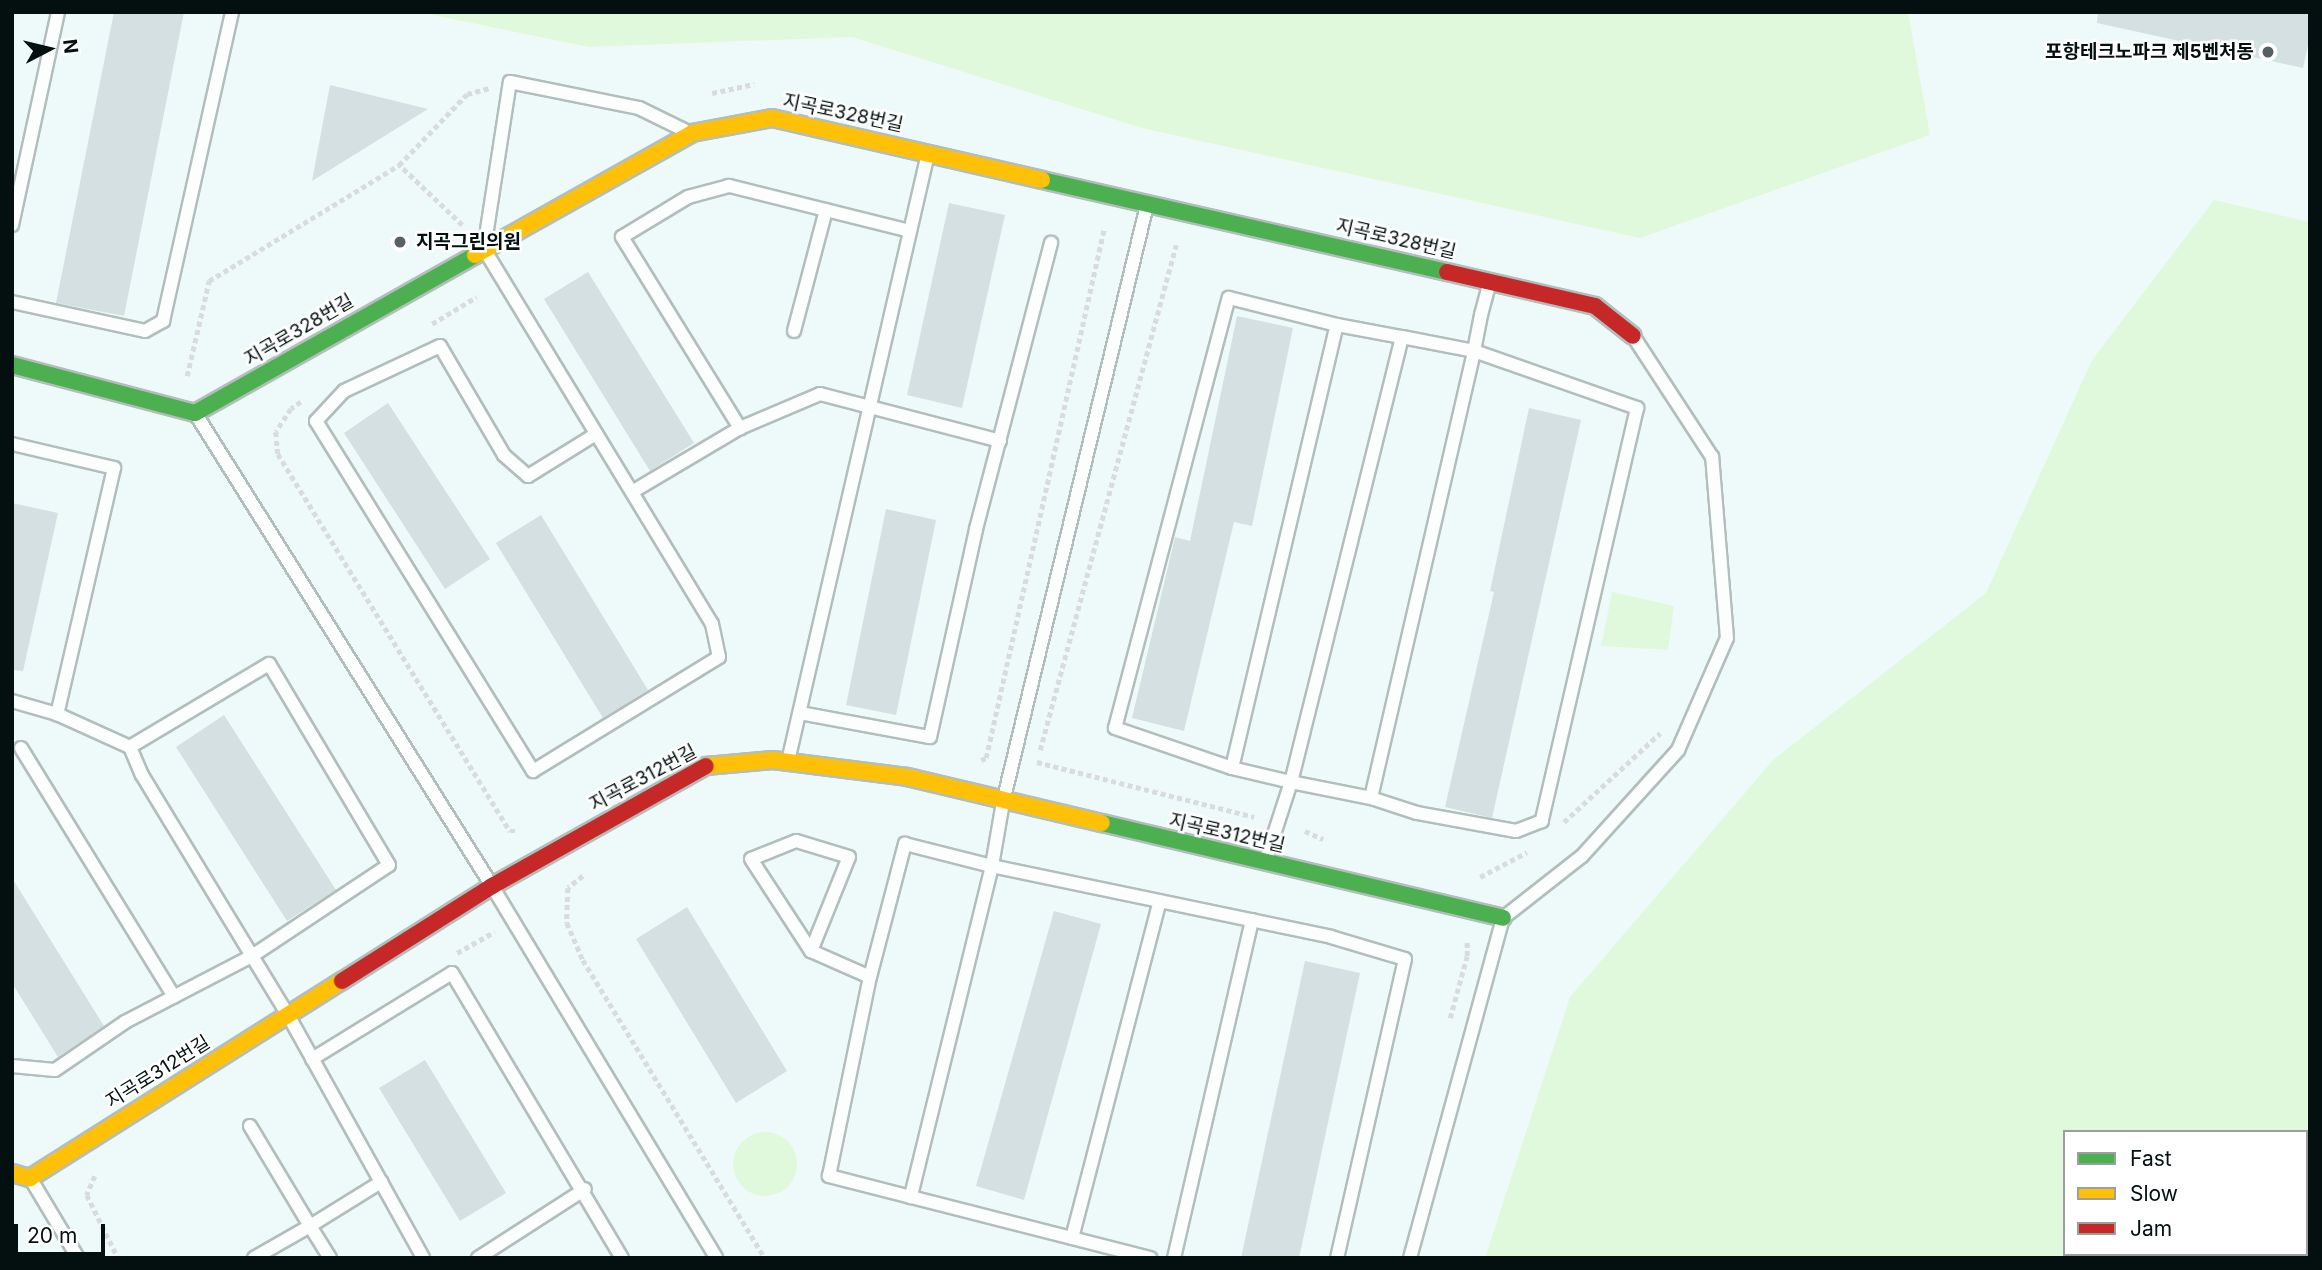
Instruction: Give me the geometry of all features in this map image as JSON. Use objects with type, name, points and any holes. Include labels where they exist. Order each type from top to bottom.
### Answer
[{"type":"street","name":"지곡로328번길","points":[[195,413],[692,133],[772,118],[1595,306],[1633,336]]},
{"type":"street","points":[[12,365],[195,413]]},
{"type":"street","name":"지곡로312번길","points":[[30,1178],[492,886],[704,766],[788,762],[907,777],[1003,803],[1503,918]]},
{"type":"street","points":[[12,1173],[30,1178]]},
{"type":"lane","points":[[12,225],[58,12]]},
{"type":"lane","points":[[12,302],[145,331],[163,321],[232,12]]},
{"type":"lane","points":[[596,433],[528,476],[504,455],[440,346],[344,391],[316,421],[533,771],[719,657],[712,624],[632,492],[484,249],[510,82],[639,108],[692,133]]},
{"type":"lane","points":[[788,762],[928,154]]},
{"type":"lane","points":[[740,428],[622,237],[688,197],[729,187],[910,231]]},
{"type":"lane","points":[[911,1197],[1148,204]]},
{"type":"lane","points":[[794,331],[826,210]]},
{"type":"lane","points":[[800,713],[930,737],[976,529],[1051,243]]},
{"type":"lane","points":[[1371,798],[1490,281]]},
{"type":"lane","points":[[1229,298],[1337,325],[1474,351],[1637,408],[1542,821],[1516,831],[1417,813],[1371,798],[1232,768],[1115,727],[1229,298]]},
{"type":"lane","points":[[1232,768],[1337,325]]},
{"type":"lane","points":[[1410,1258],[1503,918],[1582,856],[1678,750],[1727,638],[1712,457],[1633,336]]},
{"type":"lane","points":[[1265,863],[1291,782],[1402,337]]},
{"type":"lane","points":[[632,492],[740,428],[820,394],[869,410],[1000,441]]},
{"type":"lane","points":[[195,413],[492,886],[716,1258]]},
{"type":"lane","points":[[12,444],[114,468],[57,714]]},
{"type":"lane","points":[[12,1066],[55,1070],[125,1023],[252,956],[389,865],[269,664],[131,747]]},
{"type":"lane","points":[[12,701],[57,714],[131,747],[142,775],[288,1015],[423,1258]]},
{"type":"lane","points":[[22,748],[174,997]]},
{"type":"lane","points":[[811,951],[849,857],[796,841],[751,859],[811,951],[870,977]]},
{"type":"lane","points":[[1150,1258],[829,1176],[870,977],[905,844],[992,866],[1251,920],[1405,959],[1337,1258]]},
{"type":"lane","points":[[1072,1238],[1160,901]]},
{"type":"lane","points":[[1174,1258],[1251,920]]},
{"type":"lane","points":[[312,1059],[452,973],[585,1189],[622,1258]]},
{"type":"lane","points":[[250,1126],[330,1258]]},
{"type":"lane","points":[[30,1178],[78,1258]]},
{"type":"lane","points":[[254,1258],[381,1182]]},
{"type":"lane","points":[[478,1258],[585,1189]]},
{"type":"path","points":[[186,380],[209,281],[399,165],[467,94],[510,82]]},
{"type":"path","points":[[399,165],[468,230]]},
{"type":"path","points":[[986,758],[1105,224]]},
{"type":"path","points":[[1177,239],[1036,765],[1254,817]]},
{"type":"path","points":[[278,454],[510,831]]},
{"type":"path","points":[[1561,824],[1662,731]]},
{"type":"path","points":[[1475,879],[1513,863],[1532,848]]},
{"type":"path","points":[[589,871],[568,888],[567,923],[583,960],[765,1258]]},
{"type":"path","points":[[87,1195],[118,1258]]},
{"type":"green space","points":[[418,12],[1908,12],[1930,135],[1640,238],[1142,128],[852,37],[589,47]]},
{"type":"green space","points":[[2214,200],[2310,222],[2310,1258],[1485,1258],[1570,997],[1773,760],[1986,593],[2092,360]]},
{"type":"green space","points":[[1612,592],[1674,606],[1668,650],[1601,646]]},
{"type":"green space","points":[[765,1132],[783,1138],[791,1146],[797,1164],[791,1182],[783,1190],[765,1196],[747,1190],[739,1182],[733,1164],[739,1146],[747,1138]]},
{"type":"building","points":[[114,12],[184,12],[124,316],[56,303]]},
{"type":"building","name":"포항테크노파크 제5벤처동","points":[[2098,12],[2310,12],[2310,36],[2303,68],[2097,23]]},
{"type":"building","points":[[330,85],[428,109],[312,181]]},
{"type":"building","points":[[949,203],[1005,215],[962,408],[907,395]]},
{"type":"building","points":[[588,272],[694,443],[650,471],[544,299]]},
{"type":"building","points":[[1237,316],[1293,328],[1252,526],[1234,522],[1184,731],[1132,718],[1175,537],[1190,541]]},
{"type":"building","points":[[388,403],[490,559],[445,589],[344,433]]},
{"type":"building","points":[[1529,408],[1581,420],[1492,818],[1445,807],[1494,592],[1490,591]]},
{"type":"building","points":[[12,503],[58,513],[23,671],[12,670]]},
{"type":"building","points":[[886,509],[936,520],[896,715],[846,705]]},
{"type":"building","points":[[541,515],[648,690],[603,718],[496,543]]},
{"type":"building","points":[[224,715],[336,890],[287,921],[176,747]]},
{"type":"building","points":[[12,878],[104,1026],[58,1057],[12,983]]},
{"type":"building","points":[[687,907],[787,1071],[736,1103],[636,939]]},
{"type":"building","points":[[1054,911],[1101,924],[1024,1200],[976,1186]]},
{"type":"building","points":[[1305,961],[1360,973],[1299,1258],[1241,1258]]},
{"type":"building","points":[[425,1060],[506,1193],[460,1221],[379,1088]]},
{"type":"traffic: fast","points":[[1042,180],[1447,272]]},
{"type":"traffic: fast","points":[[12,365],[195,413],[475,255]]},
{"type":"traffic: fast","points":[[1102,823],[1503,918]]},
{"type":"traffic: slow","points":[[475,255],[692,133],[772,118],[1042,180]]},
{"type":"traffic: slow","points":[[706,766],[773,760],[907,777],[1102,823]]},
{"type":"traffic: slow","points":[[12,1173],[30,1178],[342,981]]},
{"type":"traffic: jam","points":[[1447,272],[1595,306],[1633,336]]},
{"type":"traffic: jam","points":[[342,981],[492,886],[706,766]]},
{"type":"place","name":"포항테크노파크 제5벤처동","points":[[2268,52]]},
{"type":"place","name":"지곡그린의원","points":[[400,242]]}]
